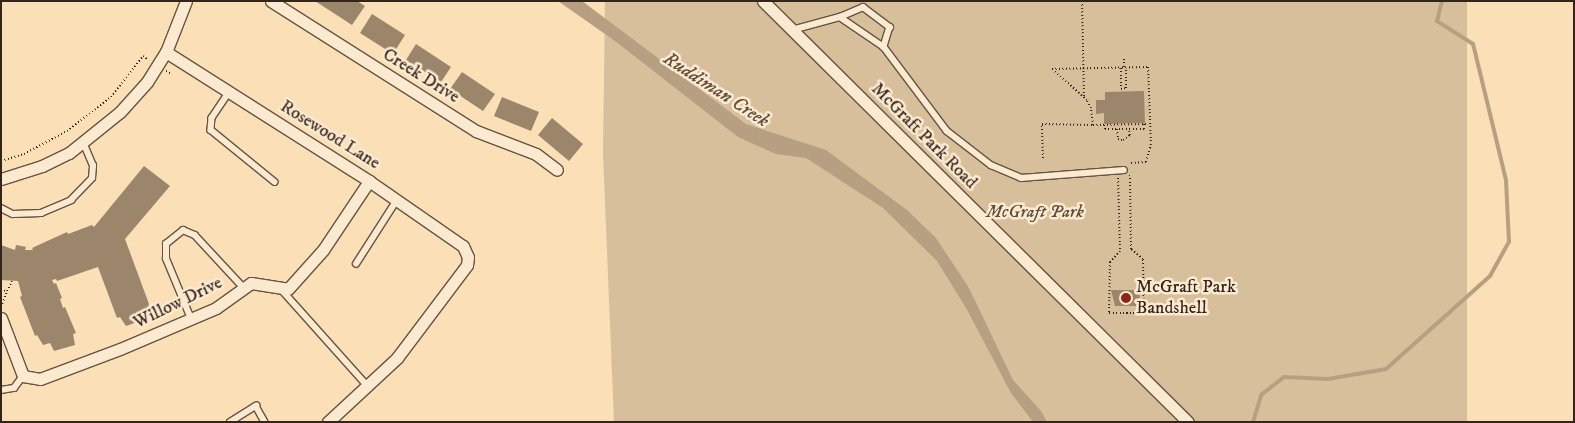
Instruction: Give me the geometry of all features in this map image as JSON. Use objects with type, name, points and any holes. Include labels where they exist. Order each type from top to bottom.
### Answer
[{"type":"street","points":[[1,179],[42,166],[83,143],[120,112],[147,82],[166,52],[186,1]]},
{"type":"street","name":"Creek Drive","points":[[271,1],[476,131],[536,154],[557,170]]},
{"type":"street","name":"McGraft Park Road","points":[[763,1],[1188,422]]},
{"type":"street","name":"Rosewood Lane","points":[[166,52],[369,181],[463,246],[468,256],[467,265],[397,358],[367,386]]},
{"type":"street","points":[[280,287],[288,289],[323,250],[369,181]]},
{"type":"street","name":"Willow Drive","points":[[23,376],[40,379],[120,349],[216,308],[251,283],[280,287]]},
{"type":"street","points":[[1,318],[23,376]]},
{"type":"street","points":[[328,422],[367,386]]},
{"type":"lane","points":[[792,30],[840,18],[863,7],[890,27],[884,47]]},
{"type":"lane","points":[[840,18],[884,47],[947,131],[991,165],[1021,178],[1121,170]]},
{"type":"lane","points":[[229,93],[212,118],[211,130],[275,182]]},
{"type":"lane","points":[[1,208],[13,214],[41,213],[71,200],[92,178],[93,166],[83,143]]},
{"type":"lane","points":[[356,264],[397,200]]},
{"type":"lane","points":[[191,319],[166,259],[166,244],[183,230],[195,235],[244,288]]},
{"type":"lane","points":[[280,287],[367,386]]},
{"type":"lane","points":[[1,390],[14,388],[23,376]]},
{"type":"lane","points":[[230,422],[256,406],[265,422]]},
{"type":"path","points":[[1082,1],[1084,98]]},
{"type":"path","points":[[1,160],[24,154],[67,131],[111,97],[142,56],[172,74]]},
{"type":"path","points":[[1123,68],[1126,88],[1121,89],[1123,68],[1124,59]]},
{"type":"path","points":[[1093,125],[1091,108],[1084,98],[1052,69],[1148,67],[1151,144],[1146,162],[1130,162],[1131,249],[1142,259],[1144,314],[1109,313],[1110,262],[1120,251],[1121,170]]},
{"type":"path","points":[[1043,158],[1042,124],[1150,124]]},
{"type":"path","points":[[1104,125],[1105,130],[1144,129],[1144,124]]},
{"type":"path","points":[[1117,129],[1118,139],[1123,140],[1130,135],[1130,129]]},
{"type":"path","points":[[1,307],[12,281]]},
{"type":"path","points":[[1,290],[7,291]]},
{"type":"green space","name":"McGraft Park","points":[[605,1],[1467,1],[1467,422],[614,422],[603,153]]},
{"type":"shaded area","points":[[558,1],[582,1],[746,124],[826,150],[907,210],[936,238],[969,288],[1013,380],[1041,411],[1047,422],[1033,422],[1011,393],[966,308],[937,261],[883,208],[806,158],[776,154],[738,137],[615,41]]},
{"type":"building","points":[[315,1],[357,1],[365,6],[352,25]]},
{"type":"building","points":[[372,14],[405,35],[393,54],[360,33]]},
{"type":"building","points":[[416,44],[451,67],[441,82],[406,60]]},
{"type":"building","points":[[462,72],[495,94],[483,111],[450,89]]},
{"type":"building","points":[[1144,91],[1145,123],[1104,124],[1104,113],[1096,114],[1096,100],[1105,100],[1105,92]]},
{"type":"building","points":[[502,97],[539,112],[531,131],[494,116]]},
{"type":"building","points":[[552,118],[583,144],[569,161],[538,135]]},
{"type":"building","points":[[144,166],[170,186],[125,239],[149,304],[146,316],[138,319],[140,321],[126,326],[120,317],[117,318],[98,267],[57,281],[56,279],[52,280],[54,284],[56,283],[62,298],[60,299],[63,308],[65,307],[76,333],[73,334],[75,345],[54,351],[50,343],[43,345],[37,335],[35,336],[20,297],[22,296],[18,281],[1,280],[1,245],[15,250],[16,245],[26,247],[25,250],[33,250],[32,248],[67,232],[68,234],[92,225],[94,227]]},
{"type":"building","name":"McGraft Park Bandshell","points":[[1111,290],[1140,290],[1139,306],[1115,306]]},
{"type":"waterway","points":[[1253,422],[1261,395],[1284,377],[1328,379],[1386,369],[1490,276],[1509,242],[1506,180],[1473,44],[1437,21],[1442,1]]},
{"type":"place","name":"McGraft Park Bandshell","points":[[1126,298]]},
{"type":"water label","name":"Ruddiman Creek","points":[[716,90]]}]
